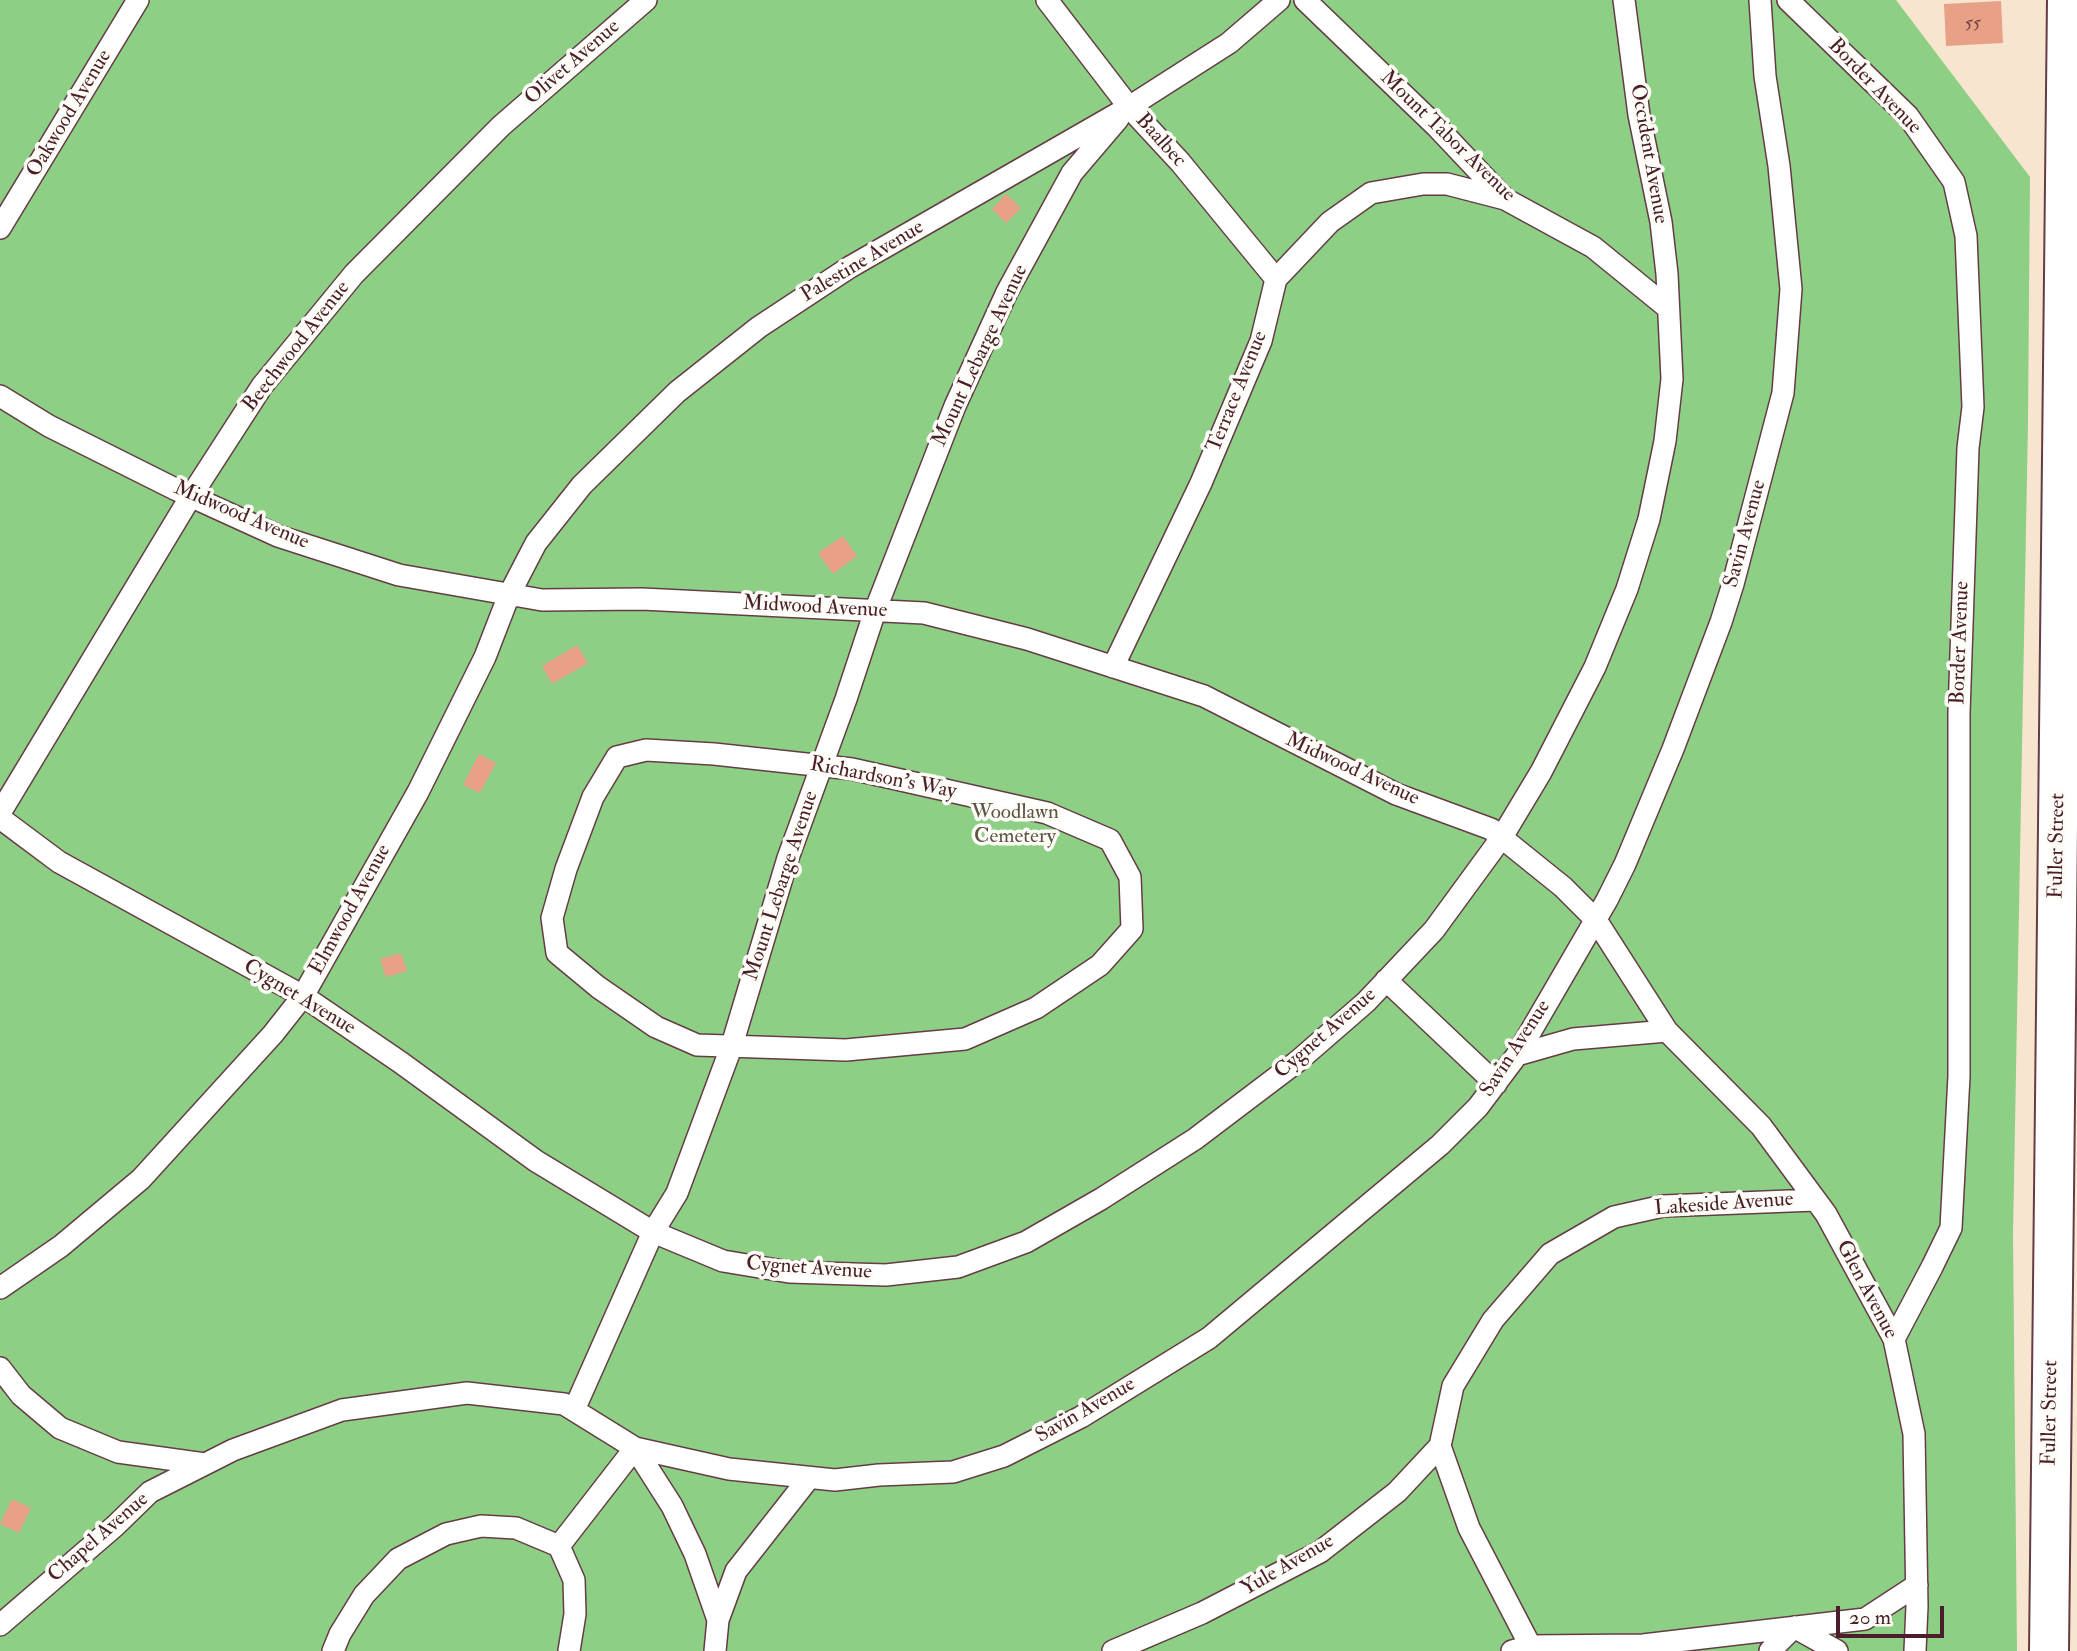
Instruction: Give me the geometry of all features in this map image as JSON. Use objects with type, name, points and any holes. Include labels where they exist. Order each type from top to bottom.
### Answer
[{"type":"street","name":"Fuller Street","points":[[2049,1651],[2067,0]]},
{"type":"lane","name":"Oakwood Avenue","points":[[0,228],[138,0]]},
{"type":"lane","name":"Olivet Avenue","points":[[501,126],[646,0]]},
{"type":"lane","name":"Baalbec","points":[[1047,0],[1129,107],[1180,162],[1276,279]]},
{"type":"lane","name":"Palestine Avenue","points":[[509,594],[536,543],[582,485],[677,392],[759,327],[850,267],[1129,107],[1229,43],[1279,0]]},
{"type":"lane","name":"Mount Tabor Avenue","points":[[1305,0],[1437,127],[1506,199],[1593,247],[1668,307]]},
{"type":"lane","name":"Occident Avenue","points":[[1624,0],[1639,116],[1661,222],[1668,307]]},
{"type":"lane","name":"Savin Avenue","points":[[574,1410],[635,1448],[730,1469],[809,1478],[835,1480],[953,1472],[1004,1456],[1081,1417],[1209,1338],[1440,1145],[1478,1107],[1517,1055],[1596,920],[1625,863],[1673,749],[1721,622],[1783,393],[1791,289],[1779,166],[1765,76],[1760,0]]},
{"type":"lane","name":"Border Avenue","points":[[1788,0],[1908,116],[1954,182],[1966,236],[1973,407],[1968,448],[1959,713],[1959,1076],[1951,1228],[1894,1339]]},
{"type":"lane","name":"Mount Lebarge Avenue","points":[[574,1410],[653,1232],[677,1193],[732,1045],[788,858],[875,611],[955,406],[1007,292],[1072,173],[1129,107]]},
{"type":"lane","name":"Beechwood Avenue","points":[[0,816],[191,496],[262,386],[346,284],[501,126]]},
{"type":"lane","points":[[1276,279],[1331,222],[1371,193],[1423,184],[1447,184],[1506,199]]},
{"type":"lane","name":"Terrace Avenue","points":[[1114,667],[1201,483],[1261,341],[1276,279]]},
{"type":"lane","points":[[1502,837],[1541,772],[1595,667],[1627,589],[1649,519],[1665,441],[1672,379],[1668,307]]},
{"type":"lane","name":"Midwood Avenue","points":[[0,397],[49,426],[278,536],[399,575],[542,600],[642,599],[924,613],[1027,639],[1204,696],[1396,794],[1490,829],[1563,887],[1596,920]]},
{"type":"lane","name":"Elmwood Avenue","points":[[0,1288],[61,1246],[141,1179],[273,1034],[303,996],[418,792],[485,657],[509,594]]},
{"type":"lane","name":"Richardson's Way","points":[[646,750],[714,754],[852,769],[1047,813],[1110,840],[1130,877],[1132,929],[1100,965],[1036,1008],[965,1039],[846,1050],[732,1045],[697,1045],[656,1027],[598,988],[557,953],[552,918],[566,869],[593,797],[617,757],[646,750]]},
{"type":"lane","name":"Cygnet Avenue","points":[[0,816],[59,862],[303,996],[537,1161],[653,1232],[723,1261],[789,1272],[886,1275],[958,1267],[1026,1242],[1101,1199],[1195,1139],[1298,1061],[1366,1002],[1434,930],[1502,837]]},
{"type":"lane","name":"Glen Avenue","points":[[1596,920],[1668,1031],[1761,1126],[1826,1214],[1894,1339],[1914,1434],[1917,1586],[1915,1651]]},
{"type":"lane","points":[[1387,980],[1496,1084]]},
{"type":"lane","points":[[1517,1055],[1573,1039],[1668,1031]]},
{"type":"lane","name":"Lakeside Avenue","points":[[1440,1446],[1453,1386],[1493,1320],[1550,1254],[1614,1217],[1663,1206],[1815,1200]]},
{"type":"lane","points":[[0,1367],[21,1395],[60,1427],[118,1452],[205,1464]]},
{"type":"lane","name":"Chapel Avenue","points":[[0,1625],[115,1526],[150,1492],[233,1450],[342,1410],[467,1393],[564,1404],[574,1410]]},
{"type":"lane","points":[[1440,1446],[1469,1528],[1525,1649],[1643,1645],[1865,1619],[1917,1586]]},
{"type":"lane","name":"Yule Avenue","points":[[1113,1651],[1202,1613],[1320,1552],[1398,1492],[1440,1446]]},
{"type":"lane","points":[[559,1546],[635,1448],[672,1506],[695,1555],[718,1620]]},
{"type":"lane","points":[[715,1651],[718,1620],[736,1571],[809,1478]]},
{"type":"lane","points":[[334,1651],[340,1634],[365,1595],[398,1559],[446,1534],[481,1526],[516,1528],[559,1546],[574,1580],[575,1614],[569,1651]]},
{"type":"lane","points":[[1770,1651],[1794,1627]]},
{"type":"lane","points":[[1794,1627],[1837,1651]]},
{"type":"green space","name":"Woodlawn Cemetery","points":[[0,0],[1896,0],[2030,177],[2013,1234],[2017,1651],[0,1651]]},
{"type":"building","points":[[2001,1],[2003,43],[1946,46],[1944,4]]},
{"type":"building","points":[[1006,194],[1021,208],[1006,223],[992,209]]},
{"type":"building","points":[[843,536],[857,556],[833,574],[818,553]]},
{"type":"building","points":[[577,645],[588,663],[552,684],[542,666]]},
{"type":"building","points":[[479,754],[496,763],[480,793],[463,785]]},
{"type":"building","points":[[401,953],[407,971],[386,977],[380,959]]},
{"type":"building","points":[[12,1499],[31,1508],[19,1533],[0,1524]]}]
